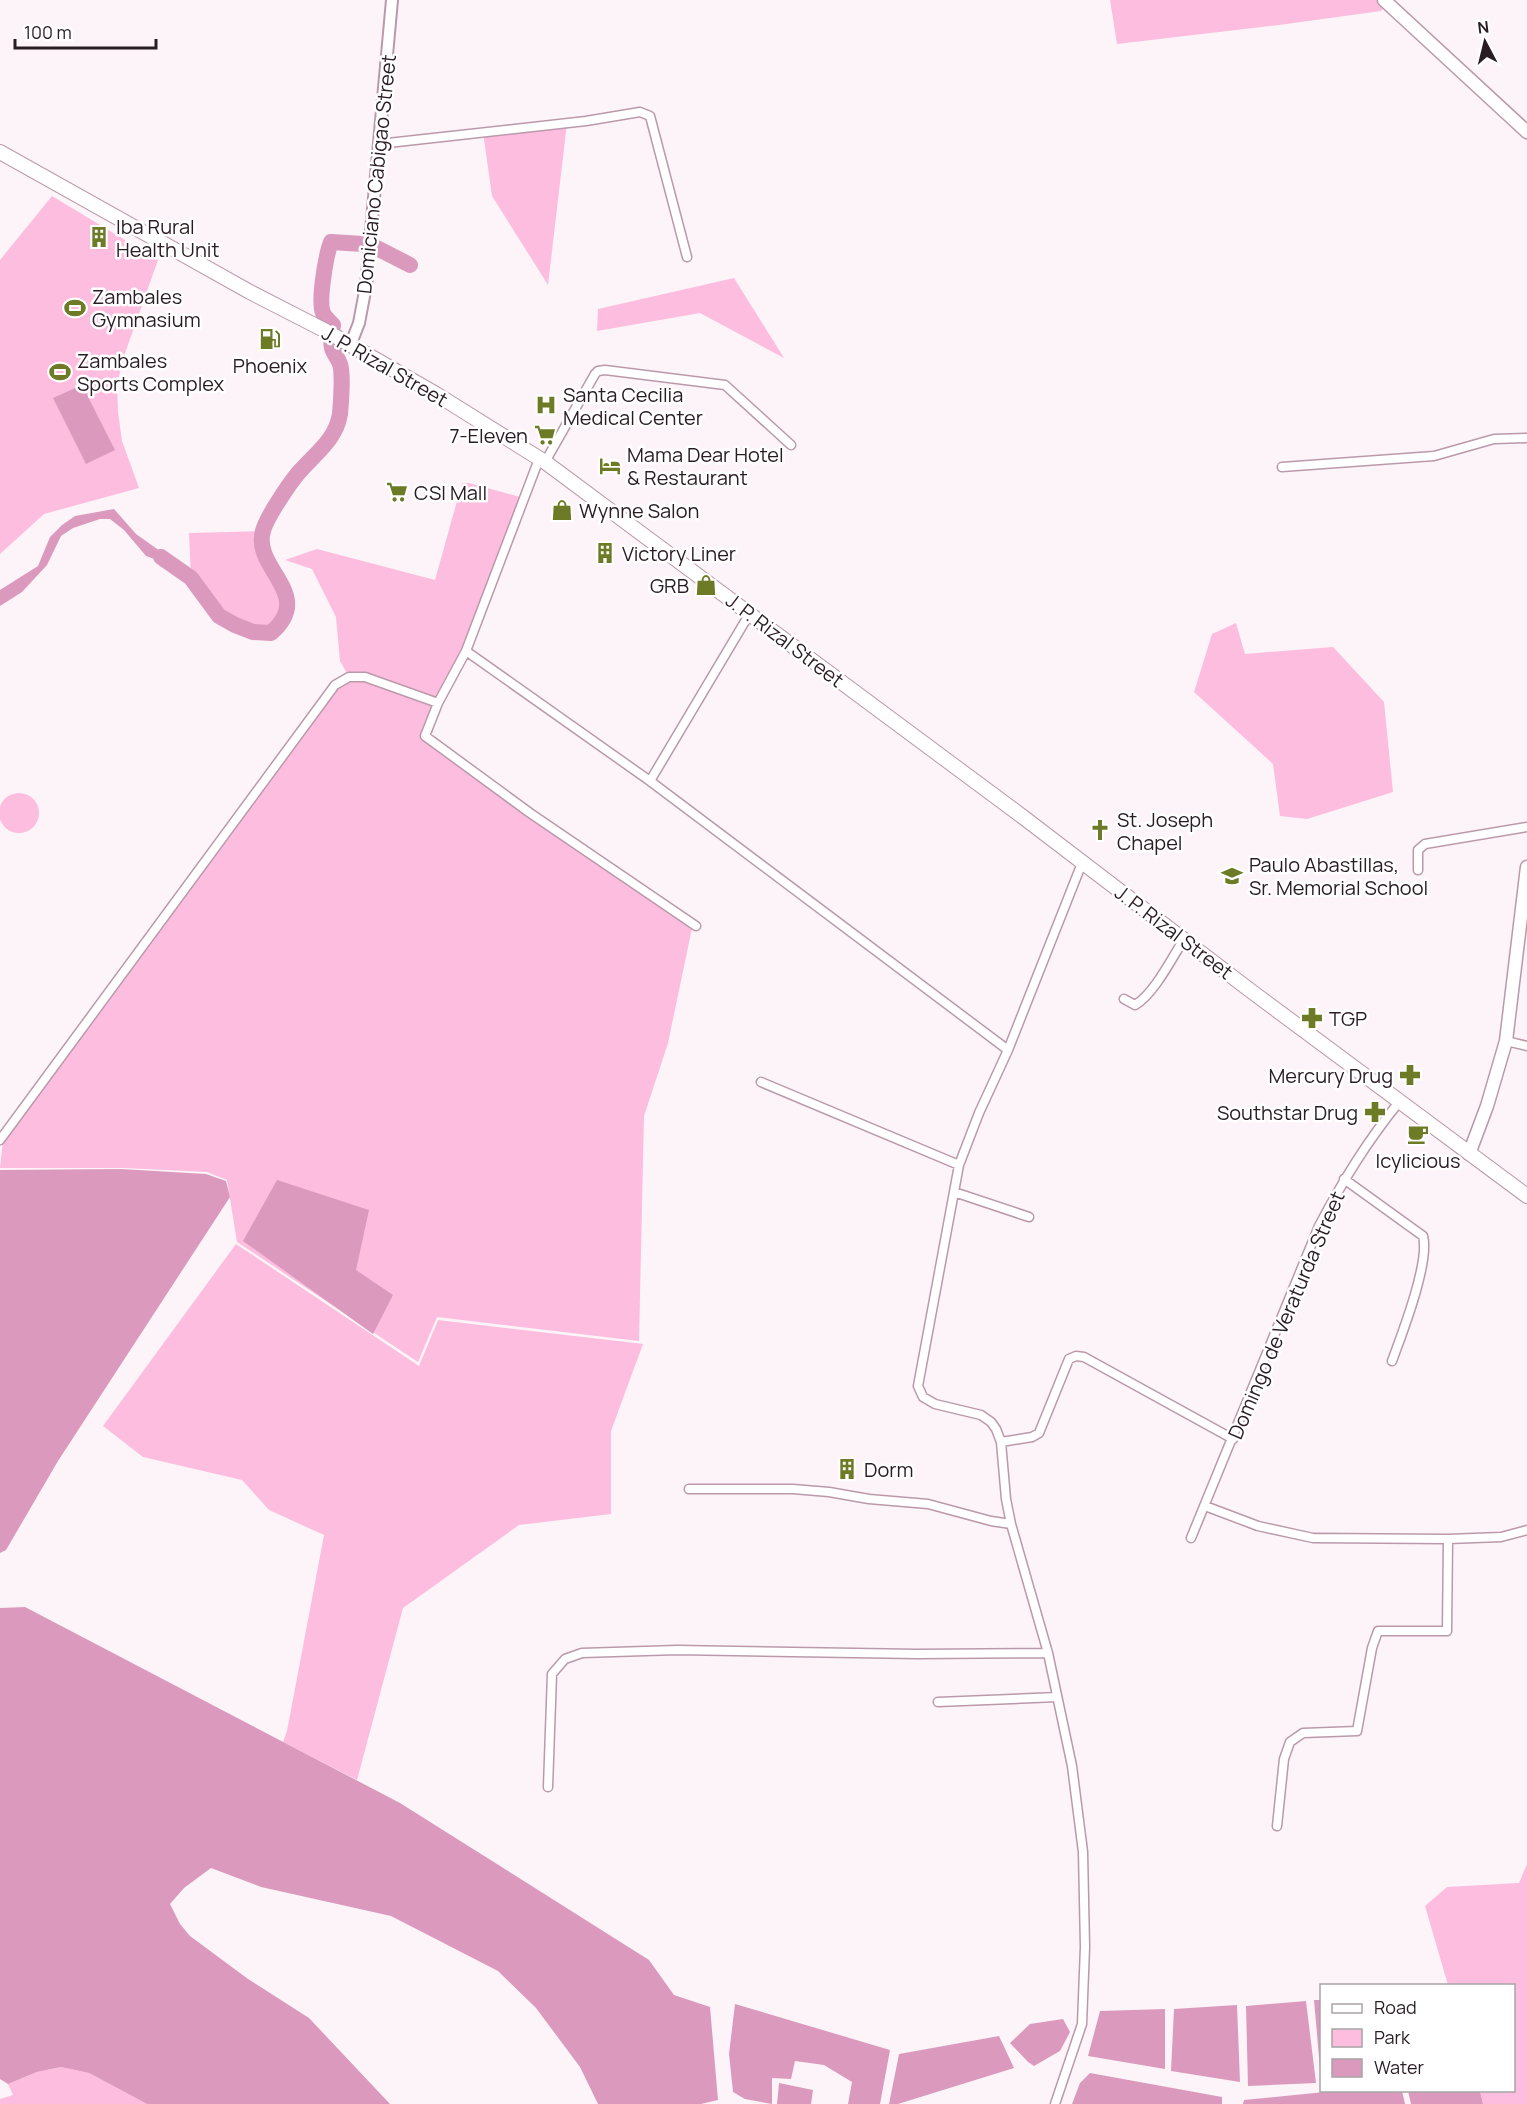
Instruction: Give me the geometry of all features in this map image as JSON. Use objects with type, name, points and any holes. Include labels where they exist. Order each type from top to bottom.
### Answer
[{"type":"main road","points":[[1384,0],[1527,132]]},
{"type":"main road","name":"J. P. Rizal Street","points":[[0,152],[250,292],[326,331],[473,416],[542,460],[750,613],[1527,1196]]},
{"type":"main road","points":[[1469,1154],[1487,1106],[1506,1041],[1527,867]]},
{"type":"street","name":"Domiciano Cabigao Street","points":[[345,343],[363,309],[392,0]]},
{"type":"street","points":[[379,144],[585,121],[640,112],[646,114],[650,116],[687,258]]},
{"type":"street","points":[[696,926],[530,813],[425,736],[438,703],[466,651],[542,460],[598,371],[605,370],[725,386],[791,445]]},
{"type":"street","points":[[1282,467],[1434,456],[1494,439],[1527,438]]},
{"type":"street","points":[[650,781],[750,613]]},
{"type":"street","points":[[466,651],[650,781],[1008,1050]]},
{"type":"street","points":[[0,1140],[335,685],[349,677],[365,677],[438,703]]},
{"type":"street","points":[[1418,870],[1418,850],[1425,844],[1527,827]]},
{"type":"street","points":[[1055,2104],[1082,2024],[1085,1947],[1083,1852],[1072,1766],[1048,1653],[1011,1524],[1006,1499],[1001,1442],[996,1429],[981,1415],[935,1404],[923,1397],[918,1386],[959,1165],[979,1113],[1008,1050],[1082,863]]},
{"type":"street","points":[[1124,999],[1136,1005],[1139,1004],[1184,939]]},
{"type":"street","points":[[1506,1041],[1527,1046]]},
{"type":"street","points":[[761,1082],[959,1165]]},
{"type":"street","name":"Domingo de Veraturda Street","points":[[1191,1538],[1319,1226],[1344,1179],[1368,1142],[1399,1102]]},
{"type":"street","points":[[1344,1179],[1423,1236],[1425,1250],[1412,1308],[1392,1361]]},
{"type":"street","points":[[954,1192],[1029,1217]]},
{"type":"street","points":[[1001,1442],[1032,1437],[1039,1433],[1069,1359],[1076,1356],[1084,1357],[1233,1439]]},
{"type":"street","points":[[689,1489],[793,1489],[829,1492],[928,1504],[1011,1524]]},
{"type":"street","points":[[1205,1506],[1258,1526],[1313,1538],[1448,1539],[1501,1537],[1527,1530]]},
{"type":"street","points":[[1277,1826],[1284,1759],[1290,1742],[1303,1733],[1357,1731],[1372,1648],[1378,1632],[1447,1630],[1448,1539]]},
{"type":"street","points":[[548,1787],[552,1674],[565,1659],[582,1653],[677,1650],[917,1654],[1048,1653]]},
{"type":"street","points":[[938,1702],[1057,1697]]},
{"type":"green space","points":[[1110,0],[1384,0],[1388,3],[1381,11],[1117,44]]},
{"type":"green space","points":[[567,123],[548,285],[492,196],[483,132]]},
{"type":"green space","name":"Zambales Sports Complex","points":[[52,196],[158,260],[123,359],[117,385],[122,441],[139,488],[44,514],[0,554],[0,260]]},
{"type":"green space","points":[[734,278],[784,358],[700,313],[597,331],[598,309]]},
{"type":"green space","points":[[462,483],[524,498],[466,651],[438,703],[365,677],[349,677],[340,661],[336,617],[312,569],[285,560],[317,549],[435,580]]},
{"type":"green space","points":[[263,531],[267,559],[283,590],[287,607],[281,624],[271,633],[253,632],[219,616],[191,578],[189,533]]},
{"type":"green space","points":[[1236,623],[1245,654],[1333,647],[1384,702],[1393,792],[1307,819],[1280,816],[1273,764],[1194,692],[1212,634]]},
{"type":"green space","points":[[349,682],[365,682],[437,708],[424,740],[692,928],[668,1043],[644,1116],[639,1341],[437,1317],[418,1362],[237,1242],[227,1180],[207,1172],[124,1168],[0,1168],[3,1140],[335,689]]},
{"type":"green space","points":[[19,793],[27,794],[33,799],[38,805],[38,821],[33,827],[27,832],[19,833],[11,832],[5,827],[0,821],[-1,813],[0,805],[5,799],[11,794]]},
{"type":"green space","points":[[236,1244],[419,1366],[438,1320],[643,1344],[611,1431],[611,1514],[519,1525],[403,1608],[357,1780],[283,1742],[324,1535],[269,1510],[242,1480],[143,1457],[103,1426]]},
{"type":"green space","points":[[1527,1864],[1527,2104],[1483,2104],[1480,2092],[1515,2092],[1515,1984],[1448,1984],[1425,1906],[1447,1887],[1519,1883]]},
{"type":"green space","points":[[61,2067],[89,2073],[147,2104],[0,2104],[0,2099],[13,2095],[8,2084],[37,2072]]},
{"type":"water","points":[[82,385],[115,450],[86,464],[53,398]]},
{"type":"water","points":[[114,509],[136,534],[167,556],[179,570],[146,556],[124,530],[110,519],[100,519],[73,528],[61,536],[47,565],[22,592],[0,606],[0,590],[38,566],[50,537],[62,525],[75,516]]},
{"type":"water","points":[[121,1169],[206,1174],[226,1181],[230,1197],[58,1461],[6,1550],[0,1553],[0,1170]]},
{"type":"water","points":[[277,1180],[369,1210],[356,1270],[393,1295],[373,1334],[243,1241]]},
{"type":"water","points":[[25,1607],[400,1803],[649,1960],[674,1995],[710,2007],[718,2100],[701,2104],[598,2104],[580,2067],[536,2008],[498,1971],[391,1916],[261,1887],[211,1868],[184,1888],[170,1904],[180,1924],[190,1936],[248,1979],[309,2018],[390,2104],[147,2104],[89,2073],[61,2067],[37,2072],[8,2084],[0,2079],[0,1608]]},
{"type":"water","points":[[1314,2000],[1320,2000],[1320,2069]]},
{"type":"water","points":[[1306,2001],[1316,2083],[1248,2086],[1246,2006]]},
{"type":"water","points":[[735,2004],[890,2050],[880,2104],[848,2104],[852,2082],[824,2065],[795,2061],[791,2079],[772,2078],[772,2104],[745,2099],[733,2092],[729,2054]]},
{"type":"water","points":[[1237,2005],[1240,2082],[1171,2071],[1174,2009]]},
{"type":"water","points":[[1165,2009],[1165,2069],[1088,2056],[1100,2011]]},
{"type":"water","points":[[1063,2019],[1070,2032],[1060,2051],[1034,2066],[1010,2043],[1030,2024]]},
{"type":"water","points":[[999,2036],[1014,2068],[898,2104],[889,2104],[899,2054]]},
{"type":"water","points":[[1090,2073],[1222,2097],[1222,2104],[1072,2104],[1080,2083]]},
{"type":"water","points":[[779,2083],[813,2090],[811,2104],[777,2104]]},
{"type":"water","points":[[1324,2092],[1402,2092],[1405,2104],[1243,2104],[1244,2100]]},
{"type":"water","points":[[1408,2092],[1480,2092],[1483,2104],[1411,2104]]},
{"type":"waterway","points":[[161,557],[191,578],[219,616],[235,625],[253,632],[271,633],[283,619],[287,606],[285,594],[266,557],[262,545],[263,531],[286,490],[325,445],[338,423],[341,403],[341,368],[331,345],[333,325],[324,315],[322,307],[323,278],[331,242],[363,244]]},
{"type":"waterway","points":[[373,246],[410,265]]},
{"type":"place","name":"Iba Rural Health Unit","points":[[99,237]]},
{"type":"place","name":"Zambales Gymnasium","points":[[75,308]]},
{"type":"place","name":"Phoenix","points":[[270,339]]},
{"type":"place","name":"Zambales Sports Complex","points":[[60,372]]},
{"type":"place","name":"Santa Cecilia Medical Center","points":[[546,405]]},
{"type":"place","name":"7-Eleven","points":[[545,435]]},
{"type":"place","name":"Mama Dear Hotel & Restaurant","points":[[610,466]]},
{"type":"place","name":"CSI Mall","points":[[397,492]]},
{"type":"place","name":"Wynne Salon","points":[[562,510]]},
{"type":"place","name":"Victory Liner","points":[[605,553]]},
{"type":"place","name":"GRB","points":[[706,585]]},
{"type":"place","name":"St. Joseph Chapel","points":[[1100,830]]},
{"type":"place","name":"Paulo Abastillas, Sr. Memorial School","points":[[1232,876]]},
{"type":"place","name":"TGP","points":[[1312,1018]]},
{"type":"place","name":"Mercury Drug","points":[[1410,1075]]},
{"type":"place","name":"Southstar Drug","points":[[1375,1112]]},
{"type":"place","name":"Icylicious","points":[[1418,1134]]},
{"type":"place","name":"Dorm","points":[[847,1469]]}]
